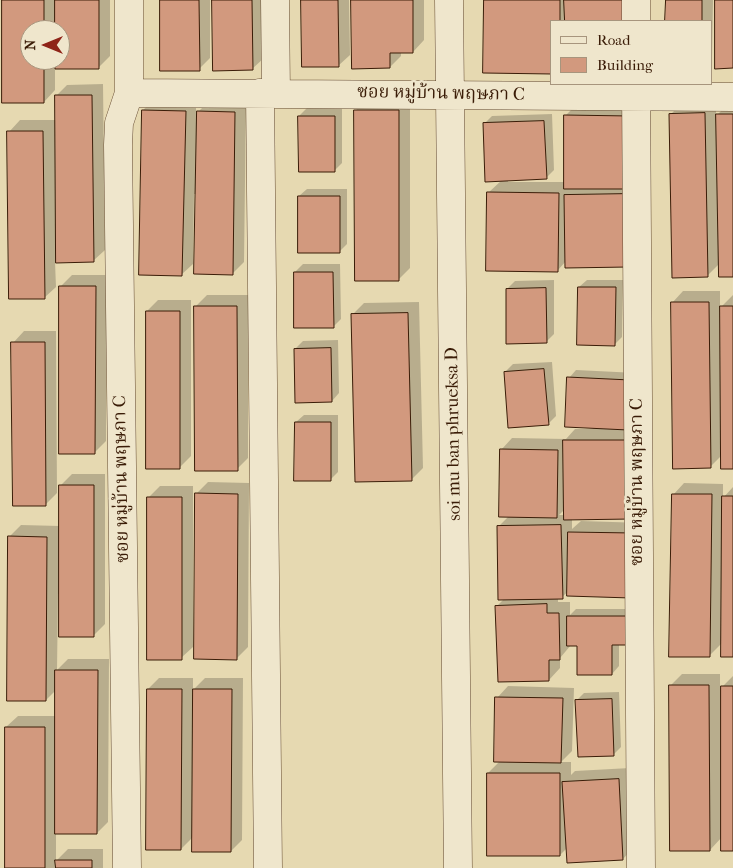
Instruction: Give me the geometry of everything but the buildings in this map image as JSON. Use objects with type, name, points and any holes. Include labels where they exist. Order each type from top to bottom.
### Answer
[{"type":"street","name":"ซอย หมู่บ้าน พฤษภา C","points":[[127,868],[118,145],[119,123],[130,93],[128,0]]},
{"type":"street","points":[[268,868],[268,93],[275,0]]},
{"type":"street","name":"soi mu ban phrueksa D","points":[[450,0],[458,868]]},
{"type":"street","points":[[636,0],[636,20]]},
{"type":"street","name":"ซอย หมู่บ้าน พฤษภา C","points":[[130,93],[451,94],[636,90],[733,97]]},
{"type":"street","name":"ซอย หมู่บ้าน พฤษภา C","points":[[636,90],[641,868]]}]
